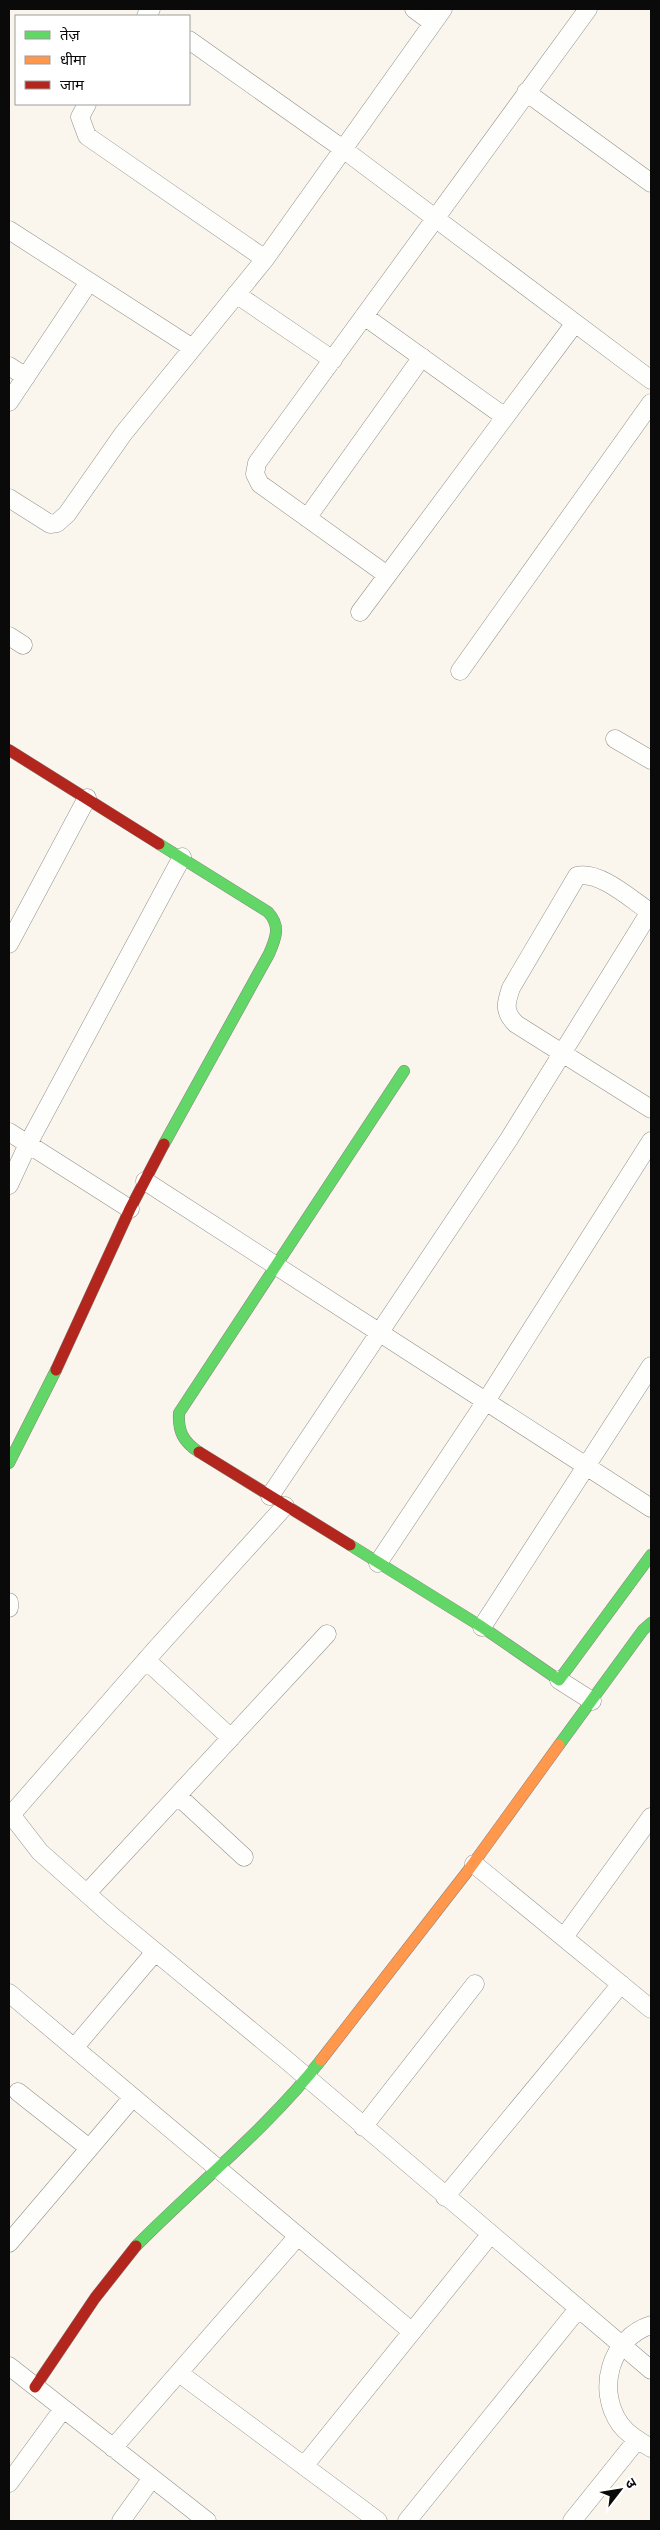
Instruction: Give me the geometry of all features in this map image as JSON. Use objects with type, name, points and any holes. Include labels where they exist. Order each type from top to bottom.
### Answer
[{"type":"street","points":[[414,9],[433,23]]},
{"type":"street","points":[[9,498],[50,524],[57,523],[68,514],[123,434],[191,347],[266,259],[444,9]]},
{"type":"street","points":[[387,575],[260,484],[255,474],[257,463],[588,9]]},
{"type":"street","points":[[190,41],[343,149],[651,380]]},
{"type":"street","points":[[526,92],[651,183]]},
{"type":"street","points":[[86,105],[80,117],[88,136],[266,259]]},
{"type":"street","points":[[9,230],[191,347]]},
{"type":"street","points":[[9,402],[89,282]]},
{"type":"street","points":[[236,294],[333,360]]},
{"type":"street","points":[[364,316],[505,417]]},
{"type":"street","points":[[360,612],[575,323]]},
{"type":"street","points":[[307,518],[422,357]]},
{"type":"street","points":[[9,366],[26,377]]},
{"type":"street","points":[[460,671],[651,403]]},
{"type":"street","points":[[615,739],[651,760]]},
{"type":"street","points":[[9,750],[268,912],[276,919],[278,927],[268,954],[177,1119],[130,1209],[63,1357],[9,1463]]},
{"type":"street","points":[[9,944],[87,798]]},
{"type":"street","points":[[9,1185],[28,1144],[182,857]]},
{"type":"street","points":[[270,1496],[509,1139],[563,1054],[651,911],[598,878],[586,874],[577,876],[571,882],[512,988],[505,1006],[508,1016],[516,1024],[563,1054],[651,1109]]},
{"type":"street","points":[[404,1071],[275,1264],[179,1413],[178,1428],[188,1446],[482,1627],[592,1701]]},
{"type":"street","points":[[9,1132],[130,1209]]},
{"type":"street","points":[[378,1563],[486,1401],[651,1141]]},
{"type":"street","points":[[145,1181],[651,1508]]},
{"type":"street","points":[[482,1627],[651,1366]]},
{"type":"street","points":[[285,1506],[10,1814],[40,1852],[87,1894],[651,2370]]},
{"type":"street","points":[[559,1680],[651,1555]]},
{"type":"street","points":[[9,1602],[9,1608]]},
{"type":"street","points":[[35,2387],[111,2278],[134,2249],[307,2078],[474,1864],[643,1630],[651,1623]]},
{"type":"street","points":[[87,1894],[328,1634]]},
{"type":"street","points":[[146,1660],[231,1738]]},
{"type":"street","points":[[178,1796],[244,1857]]},
{"type":"street","points":[[564,1937],[651,1817]]},
{"type":"street","points":[[474,1864],[651,2009]]},
{"type":"street","points":[[74,2048],[155,1952]]},
{"type":"street","points":[[363,2127],[475,1984]]},
{"type":"street","points":[[445,2197],[621,1984]]},
{"type":"street","points":[[9,1993],[411,2331]]},
{"type":"street","points":[[18,2092],[89,2148]]},
{"type":"street","points":[[12,2233],[133,2097]]},
{"type":"street","points":[[304,2466],[490,2235]]},
{"type":"street","points":[[114,2448],[298,2236]]},
{"type":"street","points":[[407,2521],[578,2309]]},
{"type":"street","points":[[572,2521],[644,2444],[621,2425],[611,2407],[608,2379],[620,2345],[638,2329],[651,2325]]},
{"type":"street","points":[[9,2366],[207,2521]]},
{"type":"street","points":[[179,2373],[378,2521]]},
{"type":"street","points":[[9,2483],[63,2409]]},
{"type":"street","points":[[121,2521],[152,2478]]},
{"type":"traffic: fast","points":[[159,844],[268,912],[276,927],[274,943],[269,954],[164,1144]]},
{"type":"traffic: fast","points":[[199,1452],[185,1440],[179,1425],[179,1413],[404,1071]]},
{"type":"traffic: fast","points":[[9,1463],[56,1370]]},
{"type":"traffic: fast","points":[[350,1545],[482,1627],[559,1680],[651,1555]]},
{"type":"traffic: fast","points":[[559,1745],[643,1630],[651,1623]]},
{"type":"traffic: fast","points":[[136,2246],[255,2133],[321,2060]]},
{"type":"traffic: slow","points":[[321,2060],[467,1872],[559,1745]]},
{"type":"traffic: jam","points":[[9,750],[159,844]]},
{"type":"traffic: jam","points":[[56,1370],[130,1209],[164,1144]]},
{"type":"traffic: jam","points":[[199,1452],[350,1545]]},
{"type":"traffic: jam","points":[[35,2387],[95,2298],[136,2246]]}]
